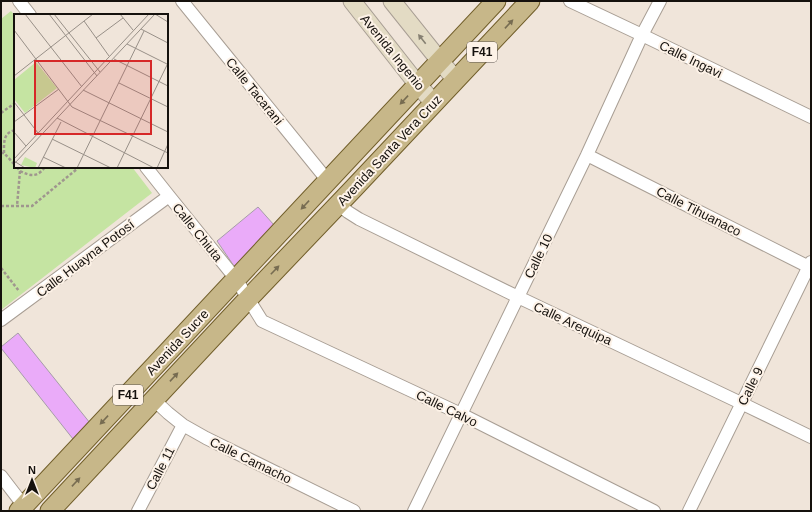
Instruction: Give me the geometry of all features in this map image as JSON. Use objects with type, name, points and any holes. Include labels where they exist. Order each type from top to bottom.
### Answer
[{"type":"main road","name":"Avenida Santa Vera Cruz","points":[[236,279],[496,1]]},
{"type":"main road","name":"Avenida Santa Vera Cruz","points":[[248,299],[530,1]]},
{"type":"main road","name":"Avenida Sucre","points":[[22,508],[236,279]]},
{"type":"main road","name":"Avenida Sucre","points":[[50,511],[248,299]]},
{"type":"street","points":[[19,1],[29,14]]},
{"type":"street","name":"Calle Tacarani","points":[[182,1],[328,181]]},
{"type":"street","name":"Avenida Ingenio","points":[[352,1],[434,103]]},
{"type":"street","points":[[392,1],[456,80]]},
{"type":"street","name":"Calle Ingavi","points":[[570,1],[811,117]]},
{"type":"street","name":"Calle 10","points":[[414,511],[587,155],[642,35],[660,1]]},
{"type":"street","name":"Calle Tihuanaco","points":[[587,155],[810,265]]},
{"type":"street","name":"Calle Chiuta","points":[[147,168],[236,279],[248,299]]},
{"type":"street","name":"Calle Huayna Potosí","points":[[1,320],[169,196]]},
{"type":"street","name":"Calle Arequipa","points":[[338,204],[359,219],[811,437]]},
{"type":"street","name":"Calle 9","points":[[689,511],[810,265]]},
{"type":"street","name":"Calle Calvo","points":[[248,299],[262,322],[461,414],[654,511]]},
{"type":"street","name":"Calle Camacho","points":[[154,399],[183,425],[206,438],[354,511]]},
{"type":"street","name":"Calle 11","points":[[138,511],[183,425]]},
{"type":"street","points":[[1,476],[22,508]]},
{"type":"path","points":[[1,113],[14,104]]},
{"type":"path","points":[[14,130],[6,135],[3,153],[14,164]]},
{"type":"path","points":[[18,168],[20,171],[30,175],[41,172],[44,168]]},
{"type":"path","points":[[1,206],[32,206],[78,168]]},
{"type":"path","points":[[17,206],[20,171]]},
{"type":"path","points":[[1,268],[26,302]]},
{"type":"green space","points":[[11,11],[14,15],[14,168],[133,168],[152,193],[1,310],[1,19]]},
{"type":"building","points":[[258,207],[274,225],[236,269],[217,241]]},
{"type":"building","points":[[18,333],[90,423],[73,439],[1,348]]}]
